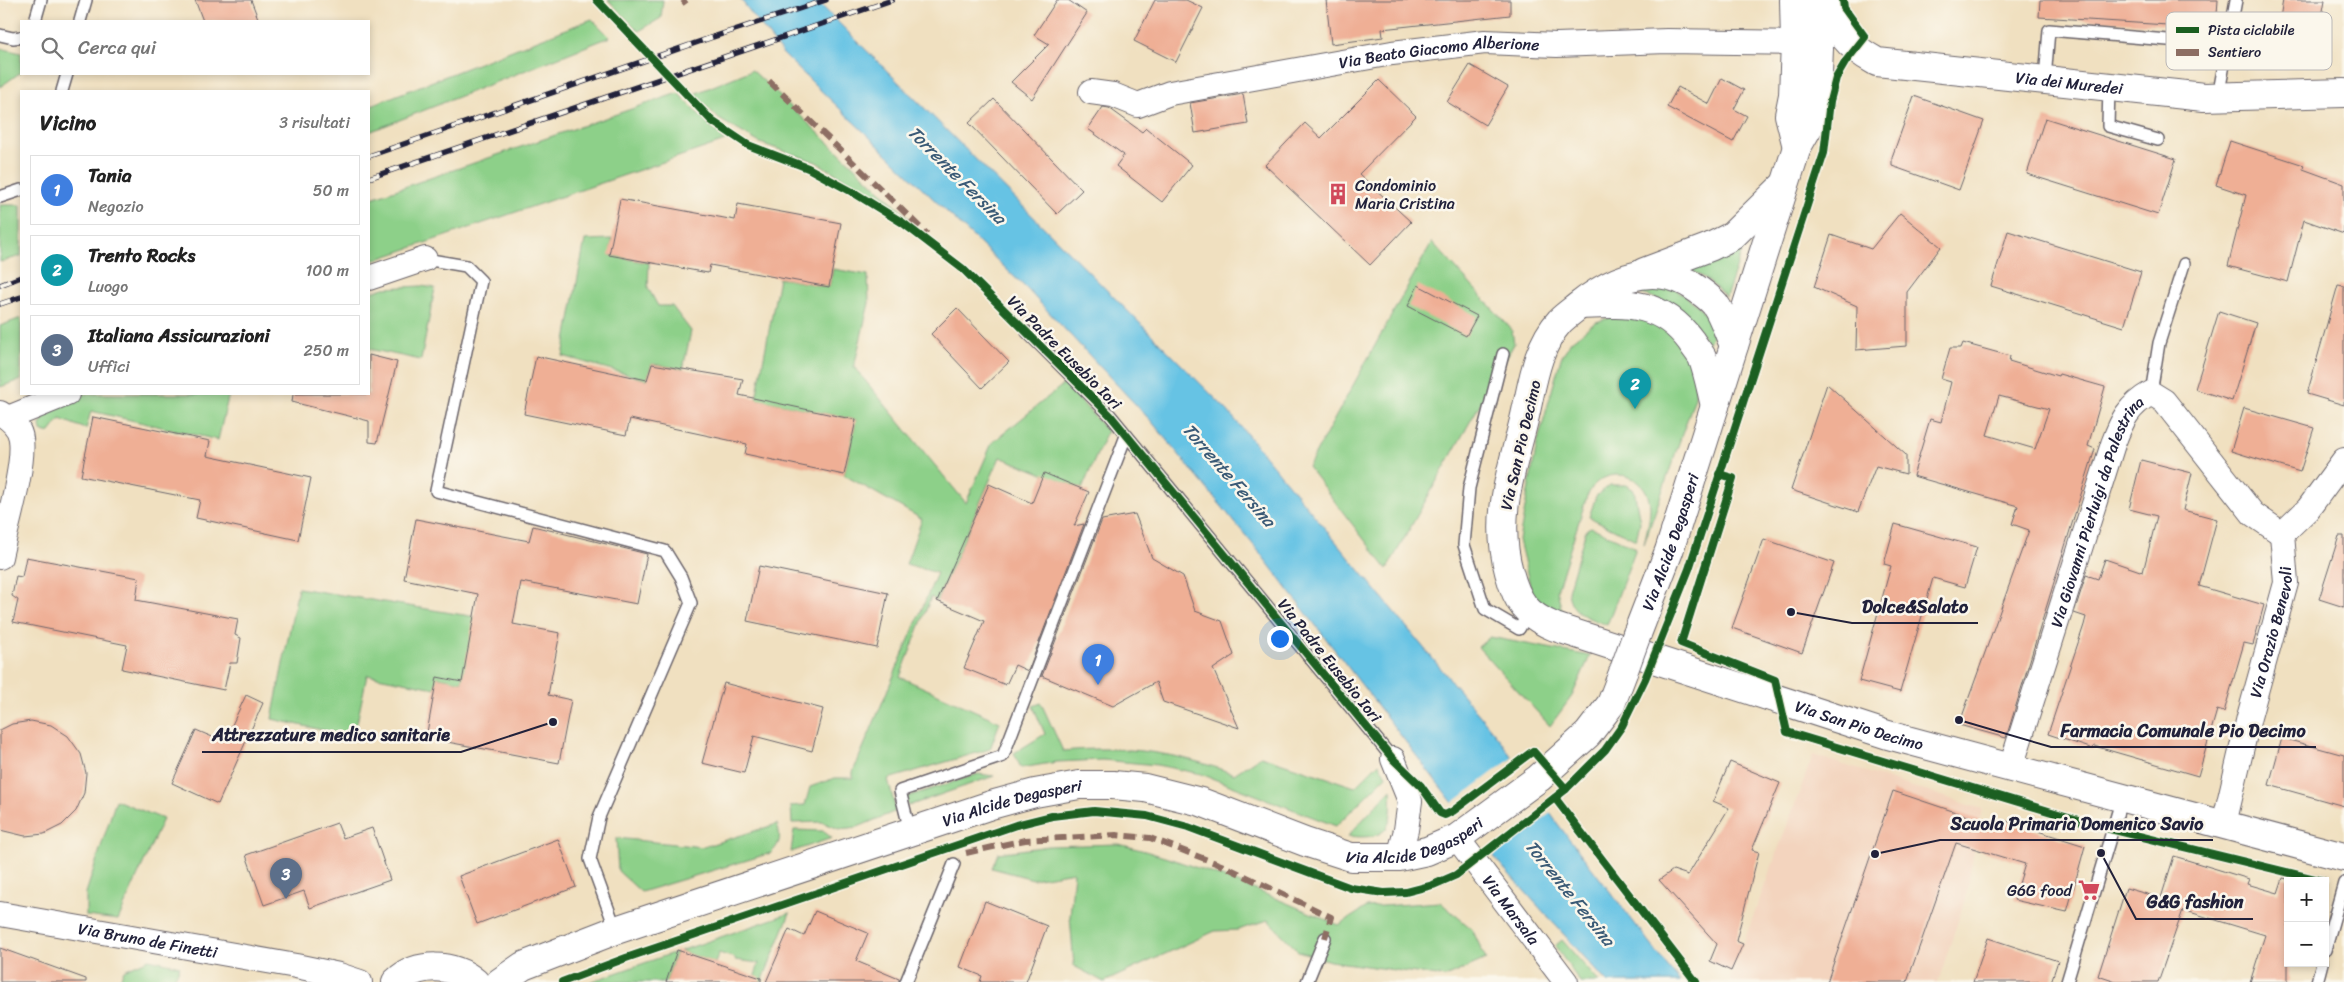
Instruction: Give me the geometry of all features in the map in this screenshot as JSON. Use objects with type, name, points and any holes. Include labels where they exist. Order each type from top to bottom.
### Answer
[{"type":"street","points":[[1794,0],[1796,44],[1793,95],[1789,115],[1797,147]]},
{"type":"street","name":"Via Alcide Degasperi","points":[[500,982],[523,966],[616,930],[991,805],[1034,793],[1079,785],[1113,785],[1171,793],[1201,802],[1305,842],[1351,857],[1399,857],[1427,851],[1463,834],[1532,783],[1588,734],[1611,704],[1669,551],[1797,147],[1813,119],[1817,97],[1821,0]]},
{"type":"street","name":"Via dei Muredei","points":[[1829,0],[1834,22],[1843,38],[1855,50],[1877,62],[2204,98],[2344,93]]},
{"type":"street","name":"Via Beato Giacomo Alberione","points":[[1091,92],[1113,95],[1138,105],[1170,94],[1392,53],[1485,42],[1557,45],[1667,41],[1796,44]]},
{"type":"street","points":[[1639,274],[1710,247],[1732,236],[1786,183]]},
{"type":"street","points":[[370,278],[425,259]]},
{"type":"street","name":"Via San Pio Decimo","points":[[1734,345],[1715,305],[1698,289],[1681,280],[1660,274],[1639,274],[1621,279],[1600,289],[1559,321],[1542,349],[1505,498],[1502,534],[1505,558],[1514,592],[1529,612],[1542,622],[1555,628],[1888,735],[2344,857]]},
{"type":"street","points":[[1580,304],[1635,305],[1661,313],[1683,331],[1702,357],[1715,406]]},
{"type":"street","name":"Via Giovanni Pierluigi da Palestrina","points":[[2011,767],[2113,444],[2123,419],[2136,402],[2151,393],[2164,401],[2254,514],[2282,534]]},
{"type":"street","points":[[4,416],[64,395]]},
{"type":"street","points":[[0,557],[19,473],[22,439],[18,428],[4,416]]},
{"type":"street","points":[[2282,534],[2308,508],[2344,460]]},
{"type":"street","name":"Via Orazio Benevoli","points":[[2224,824],[2249,717],[2286,583],[2282,534]]},
{"type":"street","name":"Via Padre Eusebio Iori","points":[[1393,759],[1410,801],[1406,830],[1399,857]]},
{"type":"street","name":"Via Marsala","points":[[1463,834],[1566,982]]},
{"type":"street","name":"Via Bruno de Finetti","points":[[0,914],[299,974],[339,974],[360,982]]},
{"type":"street","points":[[396,982],[416,970],[435,967],[454,970],[475,982]]},
{"type":"lane","points":[[35,20],[41,0]]},
{"type":"lane","points":[[80,20],[86,0]]},
{"type":"lane","points":[[2045,79],[2049,30],[2166,40]]},
{"type":"lane","points":[[0,35],[13,38],[20,37]]},
{"type":"lane","points":[[2218,97],[2223,70]]},
{"type":"lane","points":[[62,90],[67,75]]},
{"type":"lane","points":[[2109,87],[2108,126],[2158,140]]},
{"type":"lane","points":[[0,197],[20,190]]},
{"type":"lane","points":[[425,259],[466,266],[481,281],[436,491],[665,551],[681,577],[691,603],[599,817],[590,859],[616,930]]},
{"type":"lane","points":[[2151,393],[2159,343],[2184,264]]},
{"type":"lane","name":"Via Padre Eusebio Iori","points":[[1027,332],[1110,415],[1296,638],[1393,759]]},
{"type":"lane","points":[[1503,354],[1469,488],[1464,545],[1485,609],[1519,629],[1529,612]]},
{"type":"lane","points":[[910,832],[900,791],[1003,756],[1126,436]]},
{"type":"lane","points":[[2067,982],[2122,798]]},
{"type":"lane","points":[[906,982],[954,864]]},
{"type":"lane","points":[[2329,936],[2344,883]]},
{"type":"lane","points":[[1307,982],[1326,938]]},
{"type":"lane","points":[[2316,982],[2321,967]]},
{"type":"shaded area","points":[[1813,755],[1982,809],[1965,899],[1938,982],[1729,982]]},
{"type":"green space","points":[[608,0],[663,0],[661,18],[639,31]]},
{"type":"green space","points":[[592,19],[610,37],[370,132],[370,106]]},
{"type":"green space","points":[[0,48],[20,53],[20,73],[0,87]]},
{"type":"green space","points":[[752,70],[915,224],[874,196],[816,162],[760,143],[719,119],[694,94]]},
{"type":"green space","points":[[678,93],[725,141],[370,262],[370,199]]},
{"type":"green space","points":[[0,205],[20,205],[20,256],[0,262]]},
{"type":"green space","points":[[612,239],[610,255],[649,263],[648,288],[658,306],[672,306],[691,331],[683,369],[652,364],[647,380],[563,356],[585,240]]},
{"type":"green space","points":[[1741,241],[1745,243],[1726,297],[1705,278],[1690,270],[1690,266]]},
{"type":"green space","points":[[1432,242],[1512,330],[1514,344],[1387,569],[1308,467]]},
{"type":"green space","points":[[833,269],[868,275],[869,303],[854,367],[966,503],[992,443],[1065,383],[1107,431],[1082,489],[1000,457],[937,601],[931,597],[900,677],[1000,722],[990,749],[888,779],[896,811],[858,827],[839,829],[822,822],[792,823],[791,806],[805,805],[810,787],[835,778],[853,778],[853,772],[937,573],[906,564],[922,519],[844,475],[856,420],[756,399],[779,278],[829,287]]},
{"type":"green space","points":[[1632,285],[1673,287],[1700,307],[1712,327],[1713,334],[1709,343],[1695,324],[1680,311],[1653,297],[1624,291]]},
{"type":"green space","points":[[421,286],[435,288],[421,360],[370,349],[370,293],[384,288]]},
{"type":"green space","points":[[1615,316],[1643,317],[1655,322],[1674,338],[1682,349],[1693,372],[1695,397],[1644,544],[1650,508],[1648,496],[1639,483],[1626,476],[1619,475],[1603,478],[1592,487],[1587,496],[1557,590],[1561,607],[1571,620],[1543,607],[1532,594],[1519,540],[1537,444],[1561,358],[1571,341],[1596,322]]},
{"type":"green space","points":[[20,318],[20,380],[0,387],[0,326]]},
{"type":"green space","points":[[79,395],[229,395],[218,440],[91,411],[86,429],[60,419],[50,432],[45,433],[41,431],[40,425],[46,414],[49,415],[59,403]]},
{"type":"green space","points":[[1610,485],[1626,485],[1634,490],[1640,522],[1636,540],[1589,517],[1596,496]]},
{"type":"green space","points":[[1591,527],[1636,548],[1607,625],[1587,617],[1576,610],[1572,605],[1568,591],[1585,533]]},
{"type":"green space","points":[[298,588],[476,617],[462,682],[438,677],[435,688],[367,675],[354,737],[272,719]]},
{"type":"green space","points":[[1490,637],[1590,656],[1572,696],[1550,726],[1478,647]]},
{"type":"green space","points":[[1041,703],[1063,751],[1107,749],[1150,752],[1192,760],[1234,774],[1261,756],[1355,787],[1379,763],[1386,776],[1336,826],[1201,774],[1157,765],[1102,760],[1057,762],[1021,768],[1014,753],[1045,734],[1033,706]]},
{"type":"green space","points":[[978,774],[994,776],[908,806],[906,797]]},
{"type":"green space","points":[[1391,789],[1391,813],[1386,828],[1381,833],[1373,836],[1348,836]]},
{"type":"green space","points":[[116,800],[163,819],[118,920],[86,916],[86,893]]},
{"type":"green space","points":[[777,824],[779,840],[771,853],[641,892],[618,871],[616,838],[703,847]]},
{"type":"green space","points":[[794,830],[823,831],[832,838],[791,852]]},
{"type":"green space","points":[[1119,844],[1204,870],[1339,925],[1367,907],[1440,902],[1472,929],[1486,959],[1445,977],[1330,961],[1298,951],[1268,920],[1238,930],[1215,931],[1104,982],[1074,966],[1070,916],[1074,872],[1033,879],[992,868],[998,853],[1049,846]]},
{"type":"green space","points":[[790,913],[762,982],[753,982],[759,963],[735,960],[735,958],[719,953],[715,963],[680,951]]},
{"type":"green space","points":[[1562,940],[1599,982],[1580,982],[1555,946]]},
{"type":"green space","points":[[676,952],[666,982],[590,982]]},
{"type":"green space","points":[[149,959],[180,966],[173,982],[119,982],[124,970]]},
{"type":"water","name":"Torrente Fersina","points":[[741,0],[816,0],[1227,410],[1500,740],[1557,823],[1680,982],[1607,982],[1500,864],[1256,548],[1152,422],[1027,289],[783,54]]},
{"type":"pier","points":[[1513,757],[1552,812],[1492,857],[1451,804]]},
{"type":"building","points":[[195,0],[251,0],[259,20],[203,20]]},
{"type":"building","points":[[1057,0],[1068,0],[1087,13],[1032,99],[1011,82],[1049,44],[1034,35]]},
{"type":"building","points":[[1155,0],[1186,0],[1203,8],[1176,62],[1134,41]]},
{"type":"building","points":[[1326,0],[1510,0],[1510,15],[1382,29],[1383,37],[1331,44]]},
{"type":"building","points":[[2040,0],[2218,0],[2217,12],[2166,12],[2166,25],[2039,17]]},
{"type":"building","points":[[2283,0],[2325,0],[2323,12],[2281,12]]},
{"type":"building","points":[[1470,65],[1508,87],[1485,125],[1447,102]]},
{"type":"building","points":[[1722,78],[1744,90],[1734,109],[1747,116],[1733,142],[1667,107],[1678,87],[1709,104]]},
{"type":"building","name":"Condominio Maria Cristina","points":[[1379,80],[1416,116],[1359,174],[1411,222],[1370,265],[1265,165],[1305,123],[1321,138]]},
{"type":"building","points":[[1243,94],[1248,124],[1195,133],[1190,103]]},
{"type":"building","points":[[1914,96],[1984,121],[1959,190],[1892,166],[1892,157]]},
{"type":"building","points":[[994,99],[1082,190],[1057,214],[969,123]]},
{"type":"building","points":[[1103,107],[1109,108],[1142,132],[1146,128],[1192,165],[1162,202],[1116,166],[1124,155],[1088,129]]},
{"type":"building","points":[[2045,118],[2176,159],[2158,215],[2027,174]]},
{"type":"building","points":[[2230,141],[2304,165],[2303,169],[2344,184],[2344,234],[2304,220],[2288,282],[2228,266],[2246,195],[2216,185]]},
{"type":"building","points":[[620,199],[735,220],[738,204],[841,223],[829,287],[710,265],[708,273],[609,255]]},
{"type":"building","points":[[1900,213],[1941,247],[1907,292],[1907,346],[1856,350],[1857,306],[1814,287],[1831,235],[1871,249]]},
{"type":"building","points":[[2008,231],[2141,272],[2124,327],[1991,286]]},
{"type":"building","points":[[1418,285],[1477,316],[1466,336],[1408,306]]},
{"type":"building","points":[[2338,285],[2344,286],[2344,405],[2307,394]]},
{"type":"building","points":[[957,308],[1009,362],[982,388],[931,334]]},
{"type":"building","points":[[2219,311],[2256,323],[2232,401],[2195,389]]},
{"type":"building","points":[[1963,343],[2010,356],[2009,361],[2058,376],[2059,374],[2105,387],[2088,446],[2095,449],[2006,738],[1959,725],[2029,530],[2012,524],[2018,506],[1913,476],[1930,419],[1941,422],[1951,382],[1941,379],[1950,348],[1961,348]],"holes":[[[1999,396],[2049,409],[2035,449],[1987,435]]]},
{"type":"building","points":[[370,355],[397,362],[377,443],[369,442],[369,421],[292,402],[293,395],[370,395]]},
{"type":"building","points":[[536,356],[647,380],[652,364],[743,379],[739,395],[856,420],[844,475],[745,454],[747,444],[630,419],[626,435],[524,414]]},
{"type":"building","points":[[1827,384],[1906,455],[1906,474],[1876,466],[1858,512],[1791,490]]},
{"type":"building","points":[[2244,408],[2314,428],[2300,472],[2231,451]]},
{"type":"building","points":[[93,417],[210,441],[207,456],[311,478],[298,540],[196,518],[200,500],[81,476]]},
{"type":"building","points":[[2141,460],[2192,473],[2183,510],[2217,519],[2199,586],[2264,605],[2253,645],[2244,643],[2224,712],[2217,710],[2198,776],[2094,746],[2093,749],[2048,734],[2086,617],[2074,613],[2086,575],[2098,579],[2105,559],[2143,572],[2157,516],[2129,509]]},
{"type":"building","points":[[1044,473],[1089,492],[1074,526],[1084,524],[1028,671],[1015,665],[1006,685],[964,668],[984,621],[937,601],[989,484],[1032,503]]},
{"type":"building","points":[[1135,514],[1152,558],[1183,576],[1195,611],[1222,621],[1234,655],[1213,669],[1239,728],[1163,702],[1156,682],[1113,706],[1042,676],[1102,520]]},
{"type":"building","points":[[416,519],[529,541],[533,526],[647,554],[637,604],[521,582],[513,624],[560,633],[548,695],[571,700],[559,763],[426,738],[437,677],[462,682],[478,594],[404,579]]},
{"type":"building","points":[[1895,524],[1977,547],[1965,587],[1933,578],[1900,692],[1859,681],[1891,566],[1884,564]]},
{"type":"building","points":[[2339,536],[2344,536],[2344,607],[2319,599]]},
{"type":"building","points":[[1764,539],[1834,563],[1802,653],[1732,628]]},
{"type":"building","points":[[26,557],[139,578],[136,600],[238,619],[235,635],[241,638],[237,663],[230,663],[224,690],[122,669],[127,645],[13,622],[18,600],[12,596],[16,576],[22,577]]},
{"type":"building","points":[[759,566],[888,593],[877,648],[747,621]]},
{"type":"building","points":[[724,683],[823,709],[812,751],[754,736],[744,773],[702,763]]},
{"type":"building","points":[[246,695],[263,703],[218,804],[172,783],[196,730],[224,742]]},
{"type":"building","points":[[31,721],[51,725],[68,736],[81,754],[86,773],[84,793],[76,811],[62,825],[44,834],[25,836],[0,830],[0,730],[12,724]]},
{"type":"building","points":[[2282,738],[2344,755],[2344,806],[2269,785]]},
{"type":"building","points":[[1730,762],[1780,783],[1752,850],[1759,852],[1736,941],[1743,944],[1731,971],[1710,961],[1717,944],[1659,880],[1673,870],[1688,875],[1729,808],[1713,801]]},
{"type":"building","points":[[1893,791],[2000,827],[2003,820],[2085,846],[2067,912],[2014,900],[2025,864],[1956,843],[1907,982],[1827,982]]},
{"type":"building","points":[[337,823],[343,838],[372,828],[390,880],[310,908],[304,891],[264,905],[246,855]]},
{"type":"building","points":[[558,839],[576,887],[477,924],[459,876]]},
{"type":"building","points":[[2174,856],[2249,879],[2247,884],[2278,893],[2284,878],[2284,967],[2288,967],[2288,982],[2250,982],[2265,935],[2183,910],[2158,982],[2116,982],[2098,976],[2126,888],[2161,898]]},
{"type":"building","points":[[985,901],[1047,926],[1026,982],[980,982],[982,976],[960,967]]},
{"type":"building","points":[[815,911],[868,933],[856,961],[899,979],[899,982],[766,982],[789,929],[804,936]]},
{"type":"building","points":[[1988,938],[2058,961],[2051,982],[1973,982]]},
{"type":"building","points":[[0,948],[86,979],[86,982],[0,982]]},
{"type":"building","points":[[677,950],[761,978],[761,982],[666,982]]},
{"type":"railway","points":[[370,156],[710,38],[826,0]]},
{"type":"railway","points":[[370,178],[892,0]]},
{"type":"railway","points":[[0,285],[20,277]]},
{"type":"railway","points":[[0,304],[20,297]]},
{"type":"marked path","points":[[683,0],[686,4]]},
{"type":"marked path","points":[[769,81],[927,234]]},
{"type":"marked path","points":[[966,853],[1025,840],[1116,835],[1150,838],[1226,867],[1331,917],[1325,938]]},
{"type":"cycle path","points":[[597,0],[712,121],[748,145],[808,168],[856,194],[903,223],[963,269],[1110,415],[1393,759],[1421,786],[1440,813],[1445,815],[1453,811],[1533,751],[1566,789]]},
{"type":"cycle path","points":[[562,982],[626,958],[1016,825],[1052,816],[1094,811],[1147,816],[1188,827],[1351,888],[1384,893],[1406,892],[1433,885],[1456,875],[1566,789],[1605,750],[1622,726],[1645,679],[1689,569],[1824,153],[1830,101],[1836,78],[1846,61],[1865,37],[1844,8],[1843,0]]},
{"type":"cycle path","points":[[1719,474],[1733,478],[1681,643],[1775,680],[1787,732],[2098,826],[2307,877]]},
{"type":"cycle path","points":[[1555,798],[1696,982]]},
{"type":"place","name":"Condominio Maria Cristina","points":[[1338,194]]},
{"type":"place","name":"Trento Rocks","points":[[1635,409]]},
{"type":"place","name":"Dolce&Salato","points":[[1791,612]]},
{"type":"place","name":"Tania","points":[[1098,685]]},
{"type":"place","name":"Farmacia Comunale Pio Decimo","points":[[1959,720]]},
{"type":"place","name":"Attrezzature medico sanitarie","points":[[553,722]]},
{"type":"place","name":"G&G fashion","points":[[2101,853]]},
{"type":"place","name":"Scuola Primaria Domenico Savio","points":[[1875,854]]},
{"type":"place","name":"G6G food","points":[[2089,890]]},
{"type":"place","name":"Italiana Assicurazioni","points":[[286,899]]}]
